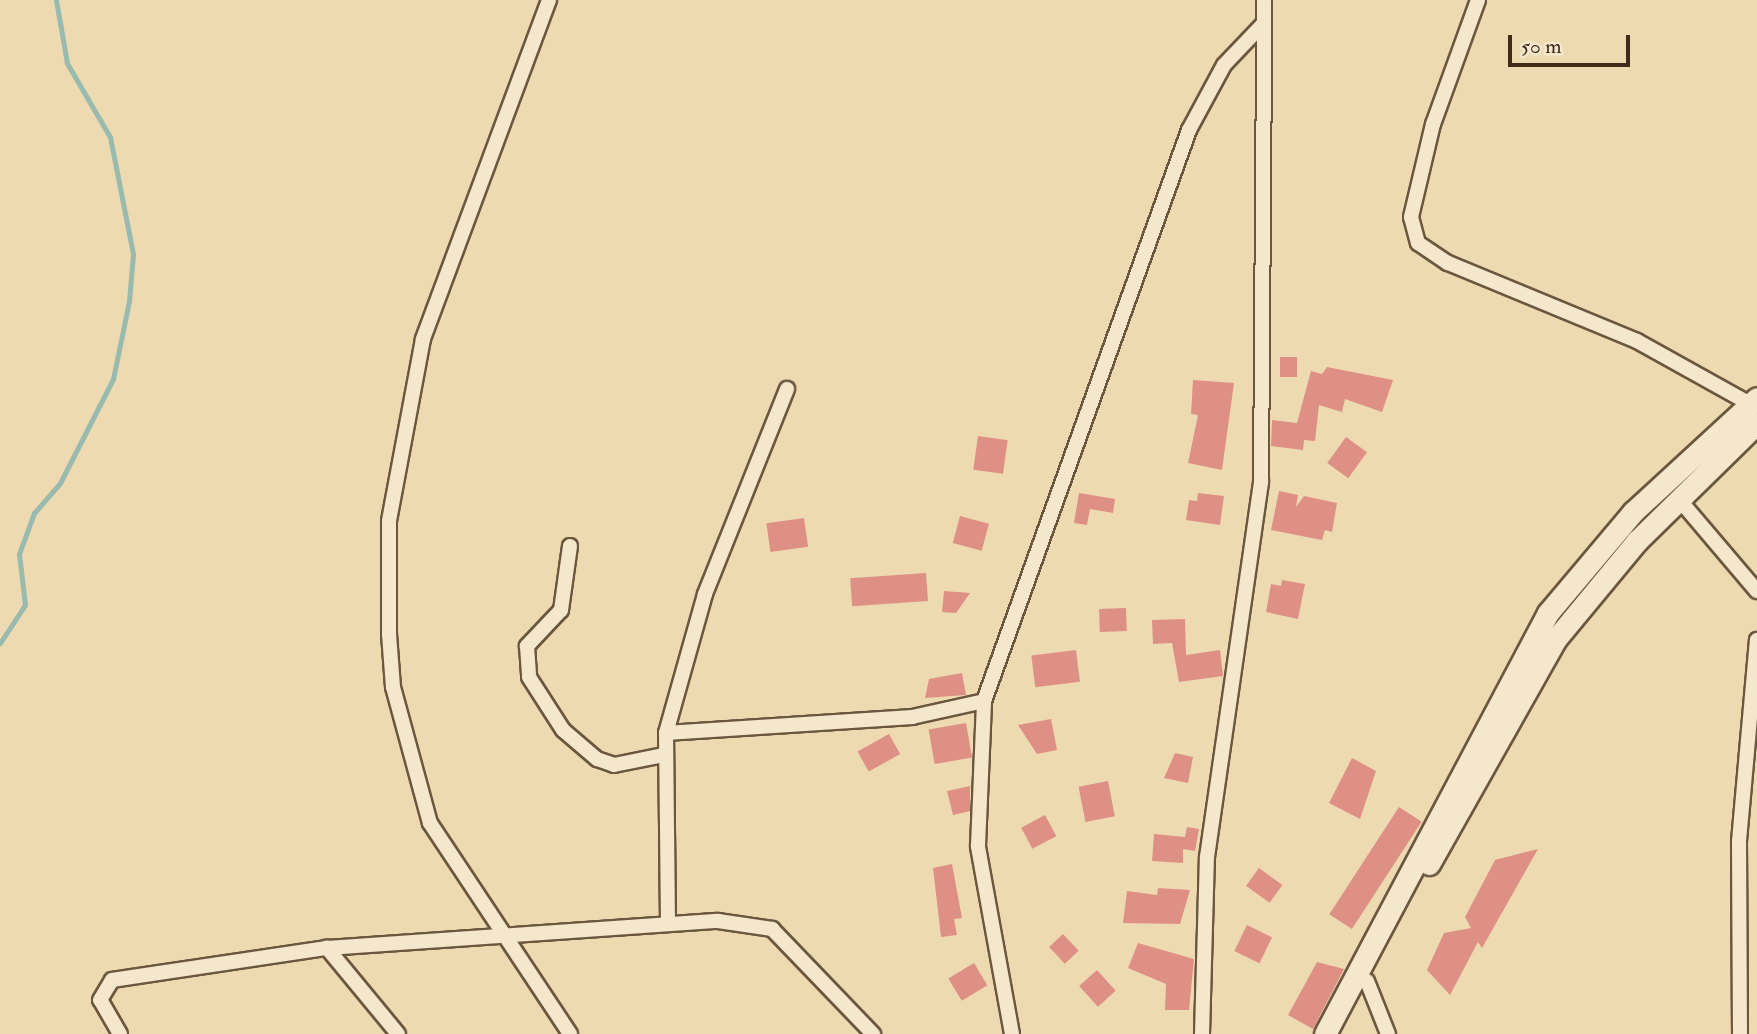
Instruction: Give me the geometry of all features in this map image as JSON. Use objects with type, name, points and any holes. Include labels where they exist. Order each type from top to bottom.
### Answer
[{"type":"main road","points":[[1342,1034],[1367,981],[1542,661],[1600,581],[1678,498],[1755,408]]},
{"type":"main road","points":[[1325,1034],[1548,613],[1633,513],[1755,408]]},
{"type":"street","points":[[549,0],[424,339],[389,521],[393,687],[413,777],[448,856],[570,1034]]},
{"type":"street","points":[[1202,1034],[1207,857],[1261,482],[1264,0]]},
{"type":"street","points":[[1478,0],[1433,124],[1412,217],[1419,243],[1448,263],[1637,341],[1755,408]]},
{"type":"street","points":[[1012,1034],[978,846],[984,701],[1189,130],[1230,57],[1263,24]]},
{"type":"street","points":[[668,923],[663,755],[666,733],[705,594],[787,389]]},
{"type":"street","points":[[1678,498],[1757,591]]},
{"type":"street","points":[[570,546],[561,610],[527,646],[529,677],[563,730],[597,759],[621,765],[663,755]]},
{"type":"street","points":[[1740,1034],[1735,915],[1757,640]]},
{"type":"street","points":[[666,733],[912,717],[984,701]]},
{"type":"street","points":[[120,1034],[100,1000],[112,980],[327,948],[502,932],[668,923],[772,929],[873,1034]]},
{"type":"street","points":[[327,948],[398,1034]]},
{"type":"street","points":[[1367,981],[1388,1034]]},
{"type":"building","points":[[1280,357],[1297,357],[1297,377],[1280,377]]},
{"type":"building","points":[[1327,367],[1393,380],[1382,412],[1345,399],[1342,412],[1319,405],[1315,441],[1304,440],[1303,450],[1271,446],[1272,420],[1297,423],[1311,371],[1322,374]]},
{"type":"building","points":[[1193,380],[1234,383],[1222,470],[1188,463],[1198,415],[1191,414]]},
{"type":"building","points":[[978,436],[1008,440],[1003,474],[973,470]]},
{"type":"building","points":[[1346,437],[1367,452],[1348,478],[1327,463]]},
{"type":"building","points":[[1279,491],[1298,495],[1296,507],[1304,496],[1337,503],[1332,532],[1325,530],[1322,540],[1271,530]]},
{"type":"building","points":[[1079,493],[1115,499],[1113,513],[1090,509],[1087,525],[1074,523]]},
{"type":"building","points":[[1198,493],[1224,496],[1220,525],[1186,520],[1189,500],[1197,501]]},
{"type":"building","points":[[960,516],[989,524],[982,551],[953,543]]},
{"type":"building","points":[[804,518],[808,547],[770,552],[766,523]]},
{"type":"building","points":[[926,573],[928,601],[852,606],[850,578]]},
{"type":"building","points":[[1282,580],[1305,584],[1298,619],[1266,612],[1271,584],[1281,586]]},
{"type":"building","points":[[944,591],[970,593],[956,613],[942,612]]},
{"type":"building","points":[[1126,608],[1127,631],[1100,632],[1099,609]]},
{"type":"building","points":[[1185,619],[1186,655],[1220,650],[1223,676],[1179,682],[1172,643],[1153,644],[1152,620]]},
{"type":"building","points":[[1076,650],[1080,682],[1035,687],[1031,655]]},
{"type":"building","points":[[962,673],[966,695],[925,698],[929,679]]},
{"type":"building","points":[[1051,719],[1057,750],[1037,754],[1018,725]]},
{"type":"building","points":[[966,723],[972,757],[935,764],[929,730]]},
{"type":"building","points":[[889,734],[900,754],[869,772],[858,751]]},
{"type":"building","points":[[1175,753],[1193,757],[1188,783],[1164,778]]},
{"type":"building","points":[[1352,758],[1376,771],[1360,819],[1329,803]]},
{"type":"building","points":[[1108,781],[1115,816],[1085,822],[1079,787]]},
{"type":"building","points":[[970,786],[970,811],[953,815],[947,791]]},
{"type":"building","points":[[1399,807],[1422,822],[1352,929],[1329,914]]},
{"type":"building","points":[[1045,815],[1056,836],[1032,849],[1021,828]]},
{"type":"building","points":[[1187,827],[1199,829],[1195,851],[1183,849],[1183,863],[1152,861],[1154,834],[1185,837]]},
{"type":"building","points":[[1538,849],[1482,948],[1478,942],[1450,995],[1427,970],[1444,933],[1471,928],[1465,917],[1495,860]]},
{"type":"building","points":[[952,864],[962,918],[954,919],[957,935],[941,937],[933,868]]},
{"type":"building","points":[[1259,868],[1282,885],[1270,903],[1246,886]]},
{"type":"building","points":[[1158,888],[1190,890],[1180,924],[1123,923],[1127,891],[1157,895]]},
{"type":"building","points":[[1247,925],[1272,937],[1259,963],[1234,951]]},
{"type":"building","points":[[1063,934],[1079,951],[1065,964],[1049,947]]},
{"type":"building","points":[[1138,943],[1194,959],[1189,1010],[1165,1010],[1166,984],[1128,968]]},
{"type":"building","points":[[1317,962],[1344,969],[1313,1029],[1288,1015]]},
{"type":"building","points":[[974,963],[987,985],[962,1001],[948,978]]},
{"type":"building","points":[[1097,970],[1116,991],[1098,1007],[1079,986]]},
{"type":"waterway","points":[[0,643],[25,605],[19,554],[34,513],[60,483],[113,379],[129,301],[133,254],[110,137],[67,63],[56,0]]}]
